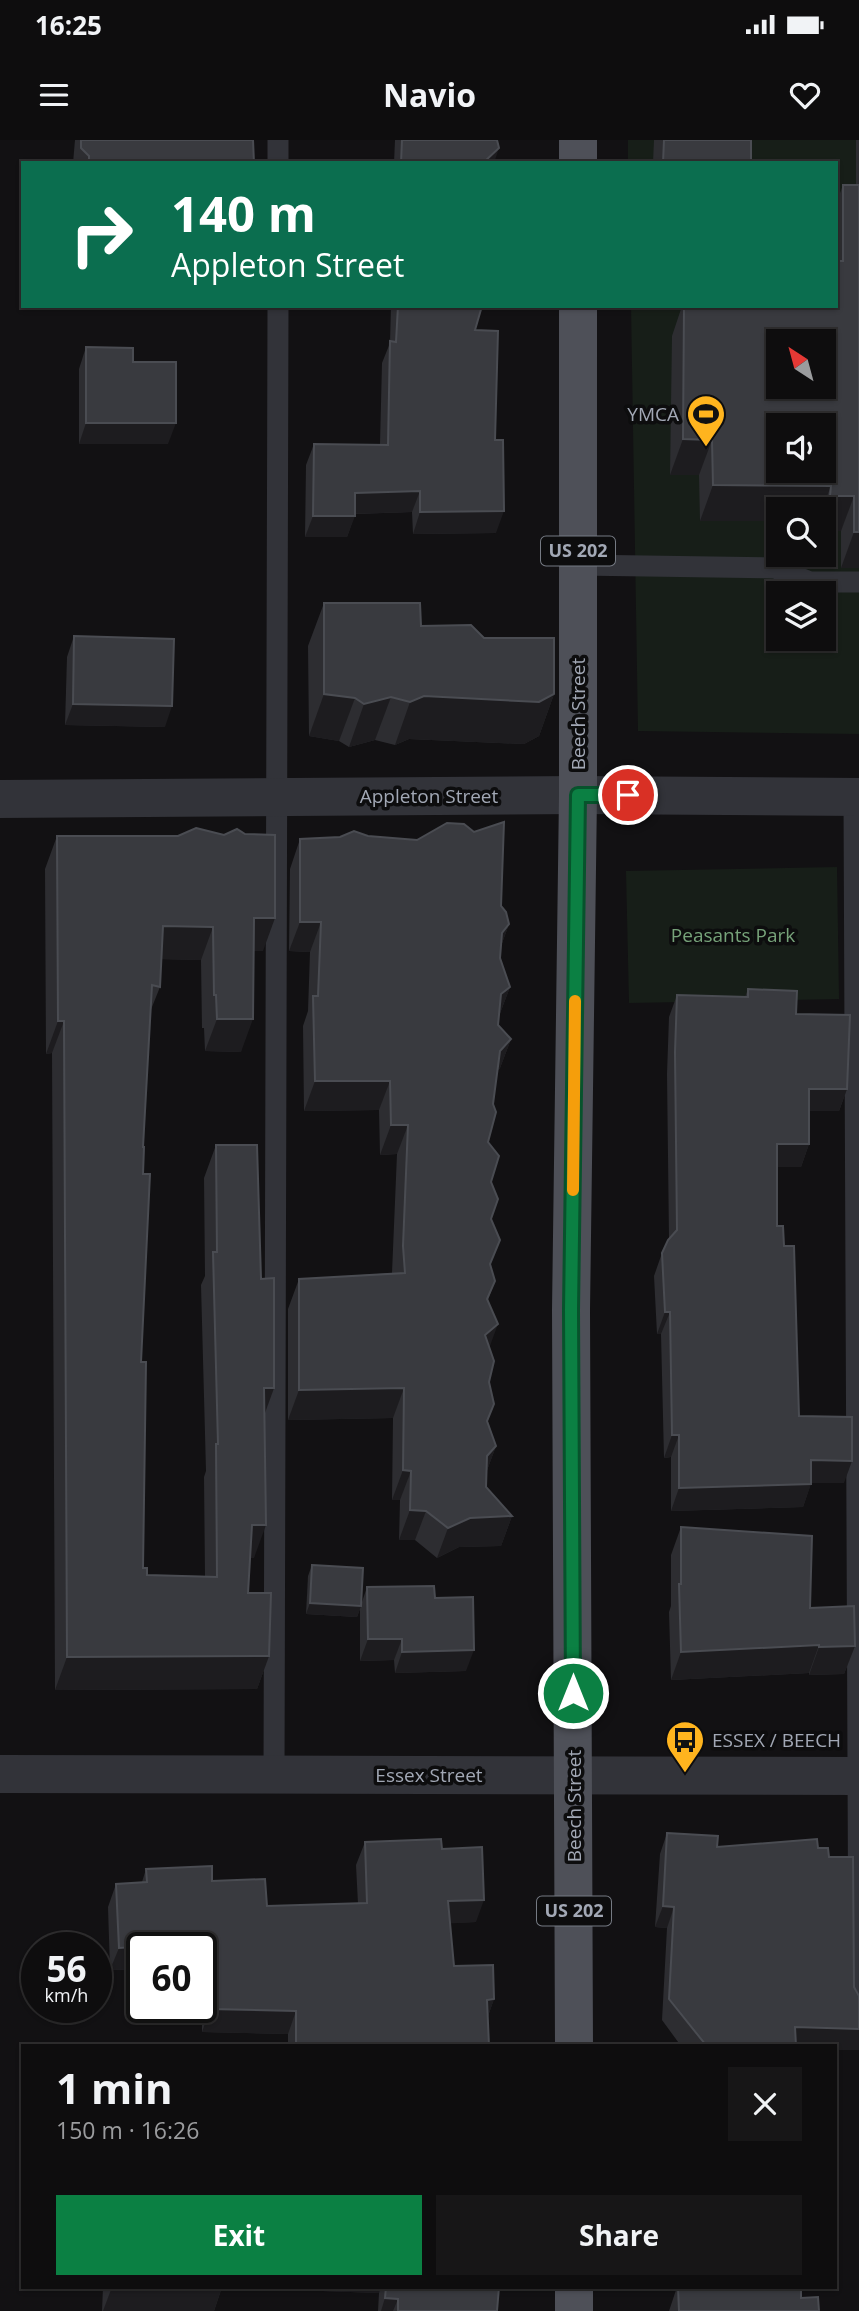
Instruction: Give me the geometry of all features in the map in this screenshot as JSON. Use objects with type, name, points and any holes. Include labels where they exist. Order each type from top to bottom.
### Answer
[{"type":"main road","points":[[578,140],[578,161]]},
{"type":"main road","name":"Beech Street","points":[[574,2044],[571,1310],[578,795],[578,308]]},
{"type":"main road","points":[[574,2289],[574,2311]]},
{"type":"street","name":"Appleton Street","points":[[0,799],[578,795],[857,797]]},
{"type":"street","name":"Essex Street","points":[[0,1774],[859,1776]]},
{"type":"lane","points":[[278,140],[278,161]]},
{"type":"lane","points":[[274,1775],[278,308]]},
{"type":"lane","points":[[578,565],[775,568],[810,582],[859,582]]},
{"type":"lane","points":[[857,797],[859,2008]]},
{"type":"green space","name":"YMCA","points":[[628,140],[859,140],[859,734],[638,731],[631,308],[838,308],[838,161],[628,161]]},
{"type":"green space","name":"Peasants Park","points":[[837,867],[839,999],[629,1003],[626,871]]},
{"type":"building","points":[[81,140],[253,140],[254,161],[89,161],[89,156],[81,148]]},
{"type":"building","points":[[402,140],[497,140],[499,148],[485,161],[401,161]]},
{"type":"building","points":[[664,140],[751,140],[751,161],[663,161]]},
{"type":"building","points":[[843,185],[859,185],[859,532],[854,532],[854,496],[830,496],[831,486],[713,485],[712,440],[683,439],[684,308],[838,308],[838,261],[843,261]]},
{"type":"building","points":[[398,308],[481,308],[475,330],[498,331],[495,440],[503,440],[504,511],[420,512],[420,491],[355,493],[355,516],[313,516],[314,444],[388,445],[390,341],[396,342]]},
{"type":"building","points":[[86,347],[133,348],[133,362],[176,362],[176,423],[86,423]]},
{"type":"building","points":[[324,603],[420,603],[421,626],[471,625],[484,638],[554,638],[554,694],[539,702],[424,696],[410,702],[391,697],[364,704],[355,698],[324,694]]},
{"type":"building","points":[[74,636],[174,639],[172,706],[73,704]]},
{"type":"building","points":[[504,822],[501,906],[506,912],[509,924],[502,933],[500,958],[510,987],[501,994],[498,1025],[511,1039],[500,1051],[493,1104],[496,1112],[488,1142],[499,1156],[491,1182],[498,1199],[491,1219],[500,1240],[490,1264],[495,1281],[487,1299],[498,1324],[485,1335],[494,1361],[489,1382],[494,1404],[487,1421],[496,1446],[487,1456],[486,1487],[512,1516],[470,1518],[448,1528],[426,1511],[410,1510],[411,1471],[403,1470],[404,1388],[299,1390],[299,1279],[405,1273],[403,1246],[408,1125],[391,1125],[390,1081],[315,1081],[313,996],[318,996],[321,922],[300,922],[300,839],[340,837],[354,831],[368,836],[417,840],[447,823],[464,824],[474,832]]},
{"type":"building","points":[[196,828],[224,835],[237,829],[245,834],[275,835],[275,918],[254,918],[253,1019],[217,1019],[213,927],[163,926],[160,987],[152,985],[143,1147],[143,1174],[150,1174],[141,1362],[146,1362],[143,1568],[147,1568],[147,1575],[217,1577],[218,1444],[213,1252],[217,1252],[216,1145],[257,1145],[261,1279],[274,1278],[274,1388],[264,1388],[266,1525],[252,1525],[248,1593],[271,1593],[269,1656],[67,1657],[64,1021],[58,1021],[57,836],[178,836]]},
{"type":"building","points":[[748,989],[797,991],[796,1014],[850,1015],[847,1089],[809,1089],[809,1144],[777,1144],[777,1226],[783,1226],[784,1246],[794,1246],[799,1416],[852,1417],[852,1461],[811,1460],[811,1484],[679,1488],[679,1435],[672,1435],[670,1312],[665,1312],[662,1253],[677,1230],[677,995],[748,997]]},
{"type":"building","points":[[681,1527],[812,1536],[810,1608],[854,1606],[855,1646],[819,1645],[681,1652]]},
{"type":"building","points":[[312,1565],[363,1568],[361,1606],[310,1603]]},
{"type":"building","points":[[434,1586],[435,1598],[473,1597],[474,1650],[402,1652],[402,1639],[368,1639],[367,1587]]},
{"type":"building","points":[[667,1833],[718,1836],[717,1847],[817,1839],[818,1848],[828,1848],[829,1857],[853,1857],[854,1987],[859,1996],[859,2029],[795,2027],[796,2044],[705,2044],[669,1999],[674,1907],[663,1906]]},
{"type":"building","points":[[441,1839],[442,1849],[482,1847],[484,1900],[448,1901],[454,1966],[493,1965],[494,1999],[487,2000],[489,2044],[296,2044],[296,2011],[217,2009],[217,1932],[126,1932],[126,1948],[119,1948],[116,1884],[147,1882],[146,1869],[212,1866],[212,1881],[265,1879],[267,1906],[367,1903],[365,1842]]},
{"type":"building","points":[[386,2289],[499,2289],[497,2311],[398,2311],[398,2299],[385,2298]]},
{"type":"building","points":[[678,2289],[801,2289],[801,2298],[818,2297],[819,2311],[679,2311]]},
{"type":"slow traffic","points":[[573,1190],[575,1001]]},
{"type":"place","name":"YMCA","points":[[706,448]]},
{"type":"place","name":"ESSEX / BEECH","points":[[685,1774]]},
{"type":"route","points":[[573,1693],[571,1310],[578,795],[628,795]]}]
